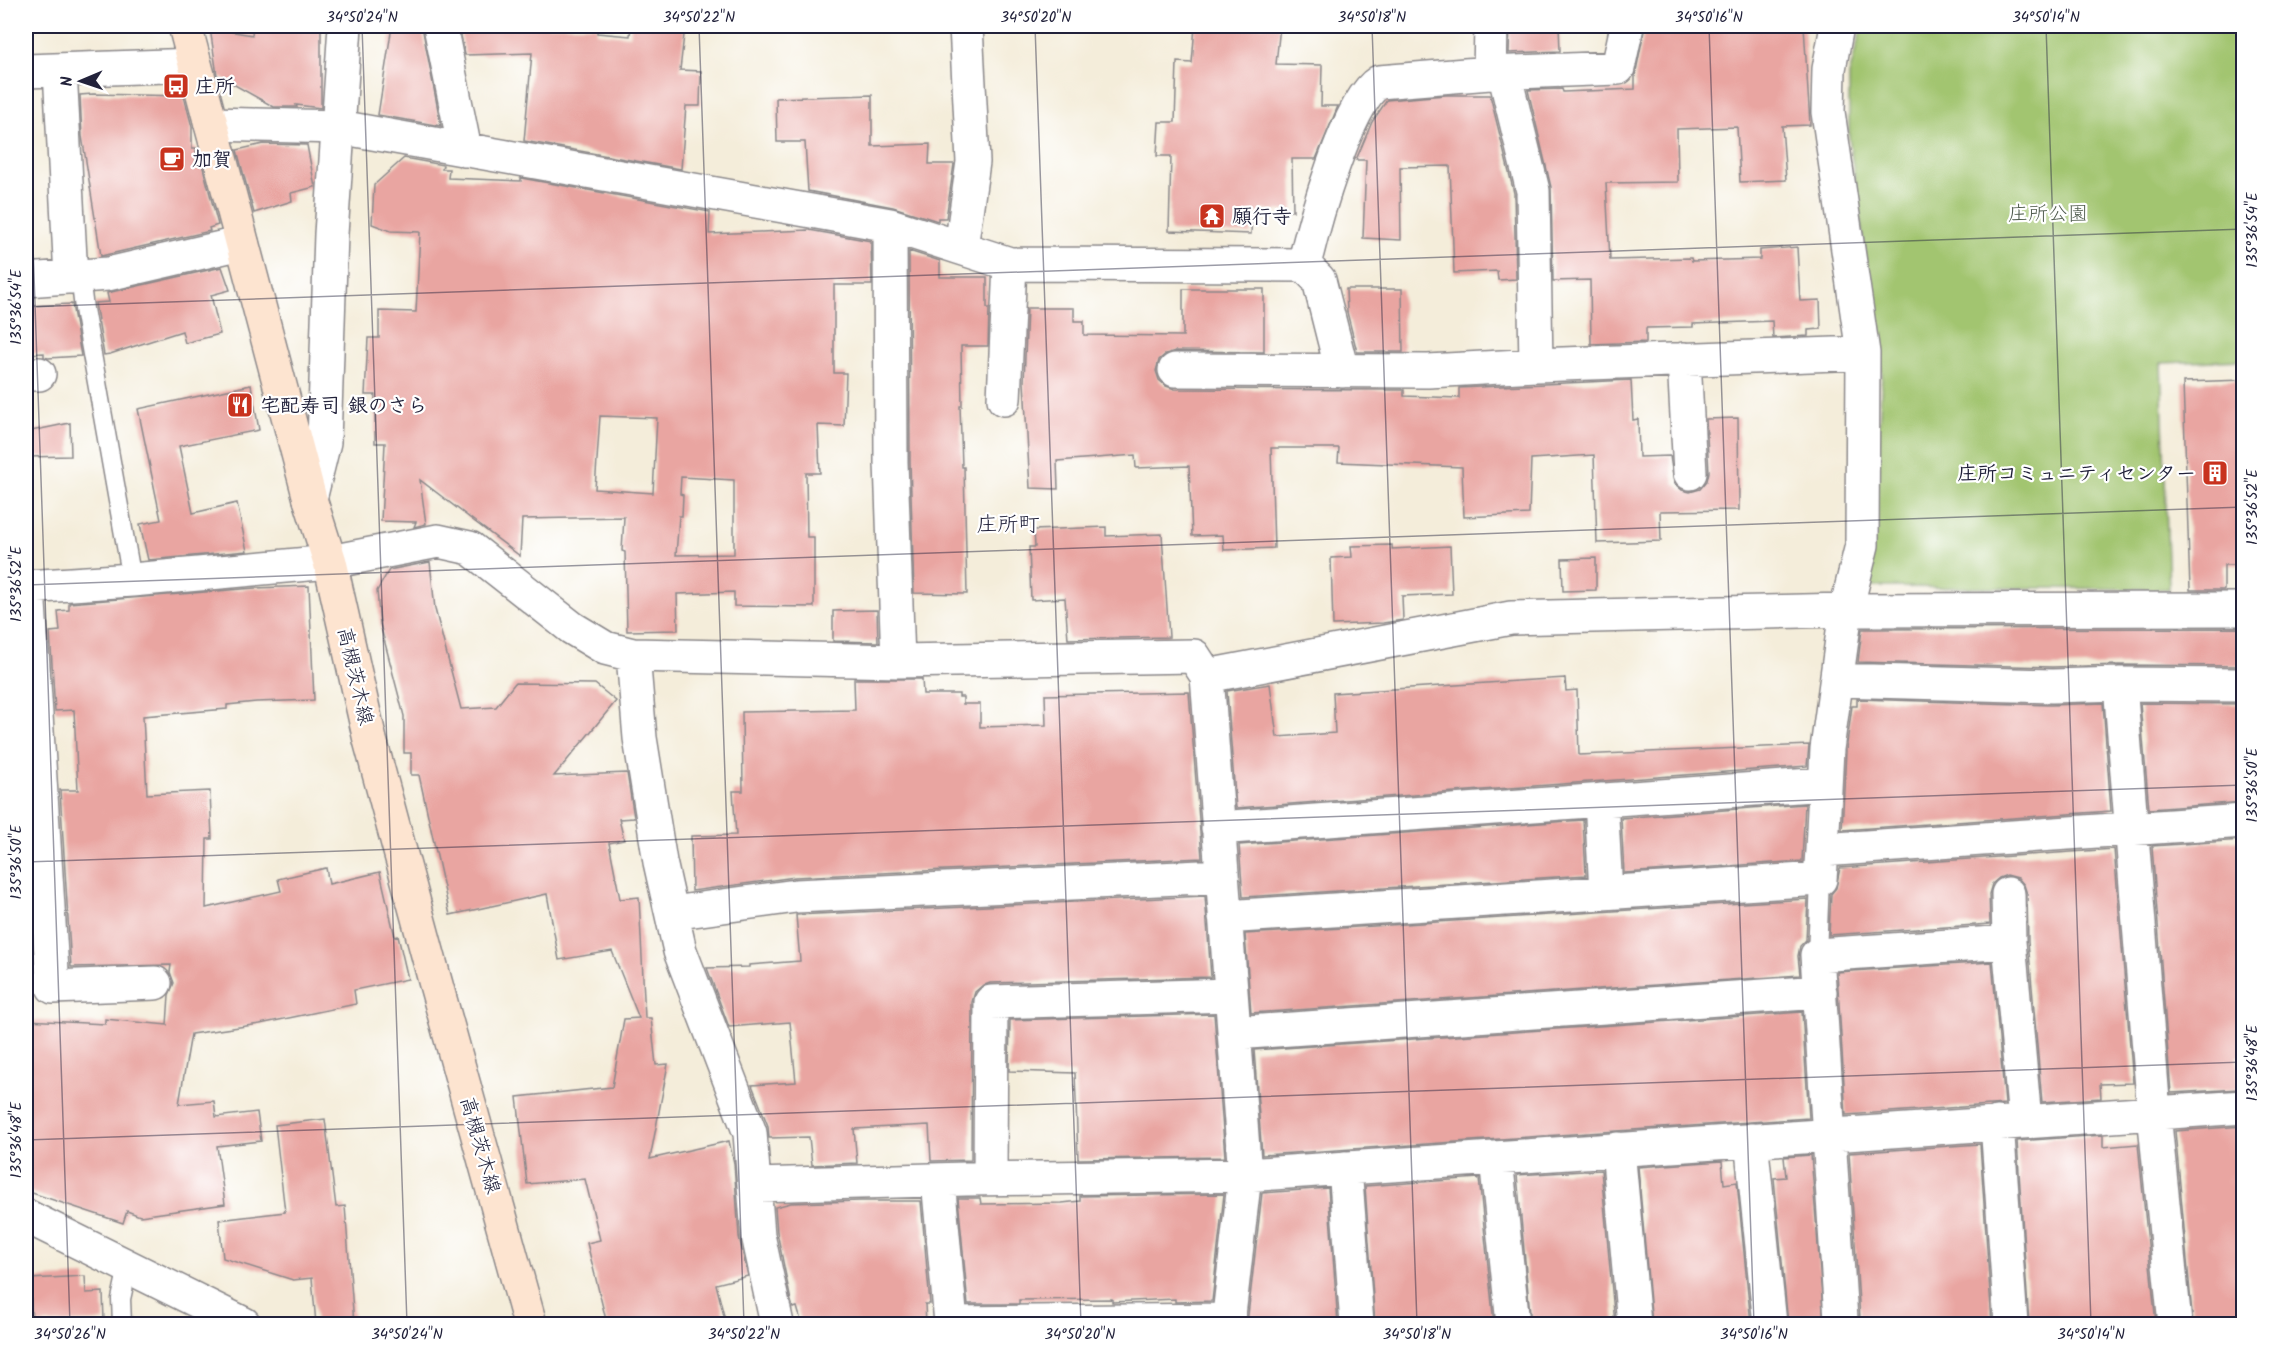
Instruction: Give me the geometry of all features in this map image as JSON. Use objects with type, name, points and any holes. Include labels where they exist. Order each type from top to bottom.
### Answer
[{"type":"main road","name":"高槻茨木線","points":[[185,26],[310,499],[330,562],[373,752],[431,970],[531,1324]]},
{"type":"street","points":[[310,499],[324,442],[332,234],[345,26]]},
{"type":"street","points":[[440,26],[465,150]]},
{"type":"street","points":[[961,248],[973,162],[966,26]]},
{"type":"street","points":[[1491,26],[1497,73],[1533,191],[1536,365]]},
{"type":"street","points":[[1304,265],[1315,217],[1345,134],[1370,87],[1379,82],[1497,73],[1618,68],[1627,26]]},
{"type":"street","points":[[1821,864],[1827,749],[1846,610],[1862,545],[1863,353],[1828,112],[1828,69],[1837,26]]},
{"type":"street","points":[[26,71],[195,66]]},
{"type":"street","points":[[60,70],[76,277]]},
{"type":"street","points":[[211,124],[339,127],[890,225],[1010,264],[1304,265],[1319,280],[1342,371]]},
{"type":"street","points":[[890,225],[891,462],[898,661]]},
{"type":"street","points":[[26,280],[108,274],[242,243]]},
{"type":"street","points":[[1004,399],[1010,264]]},
{"type":"street","points":[[1175,370],[1428,371],[1863,353]]},
{"type":"street","points":[[1684,359],[1690,473]]},
{"type":"street","points":[[155,983],[53,987],[37,909],[27,587],[330,562],[438,541],[470,548],[572,628],[605,648],[633,654],[898,661],[1194,656],[1207,676],[1245,1175],[1229,1322],[951,1323],[938,1180]]},
{"type":"street","points":[[1207,676],[1511,618],[1846,610],[2244,609]]},
{"type":"street","points":[[633,654],[640,738],[660,862],[680,951],[750,1133],[758,1235],[777,1324]]},
{"type":"street","points":[[1837,680],[2052,686],[2244,685]]},
{"type":"street","points":[[2120,684],[2154,1113],[2175,1324]]},
{"type":"street","points":[[1218,828],[1825,784]]},
{"type":"street","points":[[1601,800],[1606,892]]},
{"type":"street","points":[[1225,917],[1606,892],[1821,864],[2131,829],[2244,821]]},
{"type":"street","points":[[672,913],[796,896],[1222,876]]},
{"type":"street","points":[[2008,894],[2011,1324]]},
{"type":"street","points":[[1841,1319],[1817,955],[2009,942]]},
{"type":"street","points":[[1234,1033],[1820,992]]},
{"type":"street","points":[[990,1178],[991,1002],[1231,995]]},
{"type":"street","points":[[754,1185],[990,1178],[1245,1175],[2244,1107]]},
{"type":"street","points":[[1751,1140],[1770,1324]]},
{"type":"street","points":[[1618,1149],[1635,1324]]},
{"type":"street","points":[[1496,1158],[1513,1324]]},
{"type":"street","points":[[1345,1168],[1357,1324]]},
{"type":"street","points":[[26,1216],[244,1324]]},
{"type":"lane","points":[[76,277],[84,309],[132,580]]},
{"type":"lane","points":[[1817,955],[1821,864]]},
{"type":"lane","points":[[122,1324],[121,1299],[128,1267]]},
{"type":"green space","name":"庄所公園","points":[[1862,26],[2243,26],[2243,360],[2161,363],[2169,589],[1870,587],[1882,373],[1849,138],[1849,75]]},
{"type":"building","points":[[253,26],[321,26],[321,108],[296,105],[297,107],[274,107],[217,75],[210,28],[252,35]]},
{"type":"building","points":[[392,26],[422,26],[441,126],[378,115]]},
{"type":"building","points":[[459,26],[597,26],[597,33],[630,36],[631,26],[685,26],[680,70],[701,71],[700,106],[686,106],[681,169],[524,141],[532,53],[465,55]]},
{"type":"building","points":[[1195,26],[1280,26],[1276,64],[1322,65],[1321,106],[1338,106],[1316,159],[1292,159],[1293,211],[1261,210],[1261,213],[1252,213],[1251,234],[1169,231],[1171,156],[1157,156],[1159,122],[1175,122],[1177,62],[1192,63]]},
{"type":"building","points":[[1510,26],[1559,26],[1560,51],[1509,53]]},
{"type":"building","points":[[1645,26],[1804,26],[1810,125],[1782,126],[1786,180],[1740,182],[1737,127],[1677,129],[1678,182],[1606,183],[1610,260],[1760,259],[1760,250],[1797,247],[1800,301],[1820,300],[1821,329],[1808,330],[1808,336],[1773,338],[1772,321],[1693,324],[1693,327],[1646,328],[1646,342],[1591,344],[1590,280],[1553,281],[1551,187],[1528,90],[1562,89],[1563,92],[1635,89],[1635,76]]},
{"type":"building","points":[[80,95],[184,96],[192,127],[192,148],[196,148],[196,161],[201,160],[218,225],[209,228],[210,231],[101,256],[82,136]]},
{"type":"building","points":[[872,95],[872,146],[930,144],[929,164],[954,164],[946,218],[938,218],[938,221],[893,207],[808,191],[805,142],[777,142],[776,98]]},
{"type":"building","points":[[1446,95],[1490,95],[1514,193],[1516,279],[1498,280],[1497,271],[1454,273],[1450,166],[1400,167],[1401,240],[1363,238],[1366,160],[1356,160],[1372,122],[1387,100]]},
{"type":"building","points":[[263,144],[307,145],[315,187],[291,193],[292,201],[254,213],[237,150]]},
{"type":"building","points":[[404,158],[443,165],[442,169],[449,169],[448,178],[521,181],[521,178],[710,212],[709,234],[809,230],[871,241],[872,285],[834,285],[834,373],[846,373],[844,426],[818,425],[820,473],[806,473],[807,537],[814,537],[814,607],[734,606],[734,592],[677,594],[678,630],[627,631],[625,552],[622,551],[624,517],[522,519],[520,556],[420,480],[426,524],[414,527],[416,522],[381,521],[385,443],[375,443],[375,395],[365,395],[368,338],[379,338],[379,311],[416,312],[420,232],[391,231],[372,224],[374,185]],"holes":[[[600,416],[657,418],[653,493],[595,489]],[[681,477],[734,480],[734,554],[676,555],[679,516],[682,516]]]},
{"type":"building","points":[[909,251],[940,261],[940,277],[987,277],[988,346],[961,346],[962,406],[960,406],[967,594],[914,593],[910,462]]},
{"type":"building","points":[[222,267],[230,290],[211,295],[220,334],[185,343],[182,331],[104,355],[95,303],[109,302],[107,293]]},
{"type":"building","points":[[1183,289],[1264,289],[1264,352],[1175,351],[1166,354],[1159,360],[1156,371],[1159,380],[1166,386],[1175,389],[1404,390],[1404,396],[1459,398],[1459,388],[1631,380],[1633,420],[1638,419],[1639,457],[1670,456],[1674,483],[1682,490],[1690,492],[1700,489],[1707,481],[1709,472],[1706,419],[1738,418],[1739,510],[1660,511],[1661,541],[1597,543],[1594,455],[1531,459],[1529,514],[1464,517],[1462,467],[1338,462],[1339,448],[1271,448],[1274,548],[1224,550],[1223,535],[1192,536],[1189,466],[1136,468],[1135,455],[1057,461],[1058,489],[1030,488],[1024,382],[1027,308],[1074,308],[1074,321],[1084,321],[1084,335],[1183,336]]},
{"type":"building","points":[[1346,289],[1402,289],[1403,352],[1357,352],[1347,312]]},
{"type":"building","points":[[72,304],[81,356],[48,358],[44,357],[44,353],[26,354],[26,306]]},
{"type":"building","name":"庄所コミュニティセンター","points":[[2244,380],[2244,565],[2224,565],[2224,590],[2190,590],[2183,382]]},
{"type":"building","points":[[251,385],[259,430],[179,446],[193,513],[237,503],[247,551],[148,560],[140,524],[161,520],[138,409]]},
{"type":"building","points":[[70,423],[71,456],[26,457],[26,432]]},
{"type":"building","points":[[1106,527],[1106,536],[1162,534],[1169,637],[1068,639],[1065,598],[1031,600],[1029,547],[1035,547],[1034,530]]},
{"type":"building","points":[[1392,545],[1392,549],[1450,546],[1452,594],[1402,596],[1403,620],[1333,625],[1331,558],[1352,557],[1351,546]]},
{"type":"building","points":[[1596,558],[1596,590],[1563,591],[1562,559]]},
{"type":"building","points":[[430,562],[435,609],[461,709],[496,707],[515,683],[595,684],[616,701],[554,776],[627,773],[634,818],[619,819],[624,840],[609,843],[620,899],[639,897],[645,1018],[651,1018],[656,1065],[668,1064],[650,1159],[729,1141],[734,1163],[739,1237],[748,1276],[716,1284],[726,1324],[607,1324],[587,1243],[600,1240],[585,1179],[527,1184],[517,1097],[612,1087],[624,1019],[639,1018],[612,951],[559,960],[547,894],[450,915],[419,775],[411,775],[411,753],[404,753],[404,716],[380,624],[377,591],[389,570]]},
{"type":"building","points":[[309,586],[314,700],[256,702],[227,705],[227,709],[143,716],[147,794],[210,791],[212,839],[207,839],[206,908],[281,891],[278,879],[326,868],[329,884],[380,872],[395,937],[398,936],[408,979],[354,990],[356,1004],[260,1024],[191,1034],[179,1104],[214,1101],[216,1117],[257,1112],[261,1141],[217,1146],[225,1204],[140,1216],[127,1211],[123,1223],[26,1191],[26,1020],[105,1024],[105,1019],[167,1025],[169,995],[174,983],[170,972],[171,965],[71,967],[60,790],[78,790],[74,710],[55,711],[50,632],[60,631],[58,611],[69,610],[69,603],[255,588]]},
{"type":"building","points":[[877,610],[878,642],[833,641],[833,611]]},
{"type":"building","points":[[2244,628],[2244,666],[2052,667],[1858,662],[1862,629]]},
{"type":"building","points":[[1565,678],[1566,691],[1577,690],[1579,755],[1809,745],[1807,766],[1236,808],[1227,691],[1270,684],[1277,737],[1335,733],[1333,693]]},
{"type":"building","points":[[854,679],[922,679],[923,694],[959,694],[959,697],[963,697],[963,704],[980,704],[980,727],[1046,725],[1045,695],[1189,692],[1202,858],[795,877],[692,891],[691,836],[736,835],[733,791],[743,791],[742,712],[855,710]]},
{"type":"building","points":[[1857,699],[2051,705],[2103,703],[2111,811],[1842,830],[1846,751],[1852,706],[1857,706]]},
{"type":"building","points":[[2140,703],[2244,704],[2244,802],[2149,809]]},
{"type":"building","points":[[1805,804],[1802,861],[1624,873],[1621,818]]},
{"type":"building","points":[[1583,820],[1586,875],[1243,897],[1239,845]]},
{"type":"building","points":[[2243,840],[2244,1056],[2237,1056],[2239,1089],[2171,1093],[2152,846]]},
{"type":"building","points":[[26,848],[33,967],[26,968]]},
{"type":"building","points":[[2114,849],[2133,1083],[2100,1084],[2101,1098],[2042,1102],[2028,941],[2027,894],[2018,878],[2007,875],[1992,884],[1989,894],[1990,924],[1829,935],[1831,894],[1836,888],[1840,868]]},
{"type":"building","points":[[1205,896],[1211,977],[990,983],[975,992],[972,1002],[971,1160],[931,1161],[929,1125],[854,1129],[857,1163],[812,1165],[809,1137],[769,1138],[768,1126],[752,1085],[796,1082],[790,1022],[729,1027],[707,968],[749,967],[749,965],[800,961],[796,915]]},
{"type":"building","points":[[1808,899],[1806,940],[1800,946],[1798,956],[1800,975],[1251,1013],[1245,934]]},
{"type":"building","points":[[1992,962],[2005,1104],[1846,1115],[1837,972]]},
{"type":"building","points":[[1802,1012],[1809,1118],[1262,1155],[1254,1050]]},
{"type":"building","points":[[1214,1014],[1225,1157],[1078,1159],[1075,1073],[1009,1071],[1010,1020]]},
{"type":"building","points":[[325,1119],[336,1207],[345,1206],[354,1324],[316,1324],[312,1278],[293,1280],[223,1258],[219,1220],[285,1212],[275,1125]]},
{"type":"building","points":[[2244,1126],[2244,1324],[2193,1324],[2175,1131]]},
{"type":"building","points":[[2103,1135],[2103,1147],[2138,1144],[2156,1324],[2029,1324],[2017,1141]]},
{"type":"building","points":[[1980,1144],[1992,1324],[1858,1324],[1860,1318],[1849,1153]]},
{"type":"building","points":[[1811,1155],[1824,1324],[1788,1324],[1774,1178],[1786,1177],[1784,1157]]},
{"type":"building","points":[[1722,1161],[1724,1184],[1737,1182],[1751,1324],[1652,1324],[1638,1167]]},
{"type":"building","points":[[1601,1170],[1615,1324],[1531,1324],[1517,1175]]},
{"type":"building","points":[[1479,1178],[1494,1324],[1375,1324],[1365,1186]]},
{"type":"building","points":[[1328,1188],[1338,1324],[1247,1324],[1262,1193]]},
{"type":"building","points":[[1224,1194],[1212,1301],[1175,1302],[1175,1299],[1112,1302],[1112,1299],[1019,1300],[1019,1304],[968,1304],[958,1198],[980,1198],[981,1204],[1062,1203],[1080,1201],[1080,1196]]},
{"type":"building","points":[[921,1201],[930,1304],[925,1304],[926,1324],[802,1324],[797,1307],[793,1308],[777,1232],[775,1207],[791,1203]]},
{"type":"building","points":[[85,1276],[86,1293],[103,1292],[104,1321],[32,1324],[30,1279]]},
{"type":"place","name":"庄所","points":[[176,86]]},
{"type":"place","name":"加賀","points":[[172,159]]},
{"type":"place","name":"願行寺","points":[[1212,216]]},
{"type":"place","name":"宅配寿司 銀のさら","points":[[240,405]]},
{"type":"place","name":"庄所コミュニティセンター","points":[[2215,473]]},
{"type":"district","name":"庄所町","points":[[1008,524]]}]
